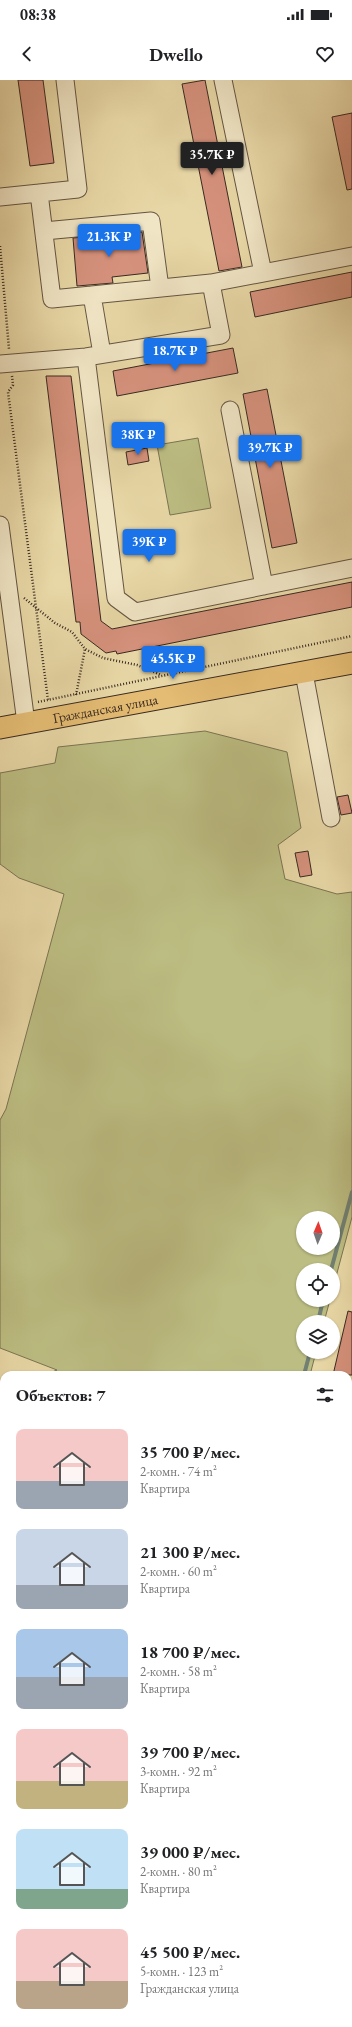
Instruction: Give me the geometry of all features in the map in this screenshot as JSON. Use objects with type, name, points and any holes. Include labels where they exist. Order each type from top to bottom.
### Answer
[{"type":"main road","name":"Гражданская улица","points":[[0,728],[24,714],[304,672],[352,663]]},
{"type":"street","points":[[0,197],[78,189],[65,80]]},
{"type":"street","points":[[222,80],[263,273]]},
{"type":"street","points":[[39,193],[52,299],[211,284],[352,256]]},
{"type":"street","points":[[44,231],[151,221],[160,288]]},
{"type":"street","points":[[5,364],[94,355],[220,335],[211,284]]},
{"type":"street","points":[[92,295],[94,355],[116,598],[134,612],[352,568]]},
{"type":"street","points":[[230,410],[264,586]]},
{"type":"street","points":[[0,525],[24,714]]},
{"type":"street","points":[[304,672],[332,818]]},
{"type":"path","points":[[0,246],[5,364],[13,385],[8,392],[48,700]]},
{"type":"path","points":[[8,585],[55,623],[72,632],[85,649],[103,658],[137,665],[161,675]]},
{"type":"path","points":[[24,714],[48,700],[352,636]]},
{"type":"path","points":[[76,695],[85,649]]},
{"type":"green space","points":[[198,438],[211,508],[170,515],[157,445]]},
{"type":"green space","points":[[205,731],[287,752],[301,828],[278,845],[285,879],[337,894],[352,892],[352,1217],[340,1263],[296,1263],[296,1307],[328,1307],[326,1315],[296,1315],[296,1359],[314,1359],[311,1371],[55,1371],[57,1370],[0,1348],[0,1120],[6,1109],[64,894],[19,878],[0,864],[0,773],[55,763],[58,747]]},
{"type":"building","points":[[18,80],[43,80],[54,163],[30,166]]},
{"type":"building","points":[[205,80],[242,267],[219,271],[182,84]]},
{"type":"building","points":[[352,113],[352,189],[347,190],[332,117]]},
{"type":"building","points":[[142,232],[148,273],[112,277],[113,283],[77,286],[73,238]]},
{"type":"building","points":[[352,272],[352,297],[255,317],[250,292]]},
{"type":"building","points":[[233,348],[238,373],[117,396],[113,371]]},
{"type":"building","points":[[46,376],[71,376],[101,621],[112,629],[352,582],[352,607],[117,654],[116,651],[106,653],[81,634],[80,622],[76,622]]},
{"type":"building","points":[[267,389],[297,543],[272,548],[243,394]]},
{"type":"building","points":[[147,448],[149,461],[128,465],[126,452]]},
{"type":"building","points":[[348,795],[352,813],[341,815],[337,797]]},
{"type":"building","points":[[308,851],[312,875],[300,877],[295,853]]},
{"type":"building","points":[[348,1311],[352,1312],[352,1371],[334,1371],[337,1359],[340,1359],[340,1345]]},
{"type":"waterway","points":[[333,1263],[352,1192]]},
{"type":"waterway","points":[[320,1315],[321,1307]]},
{"type":"waterway","points":[[305,1371],[308,1359]]}]
